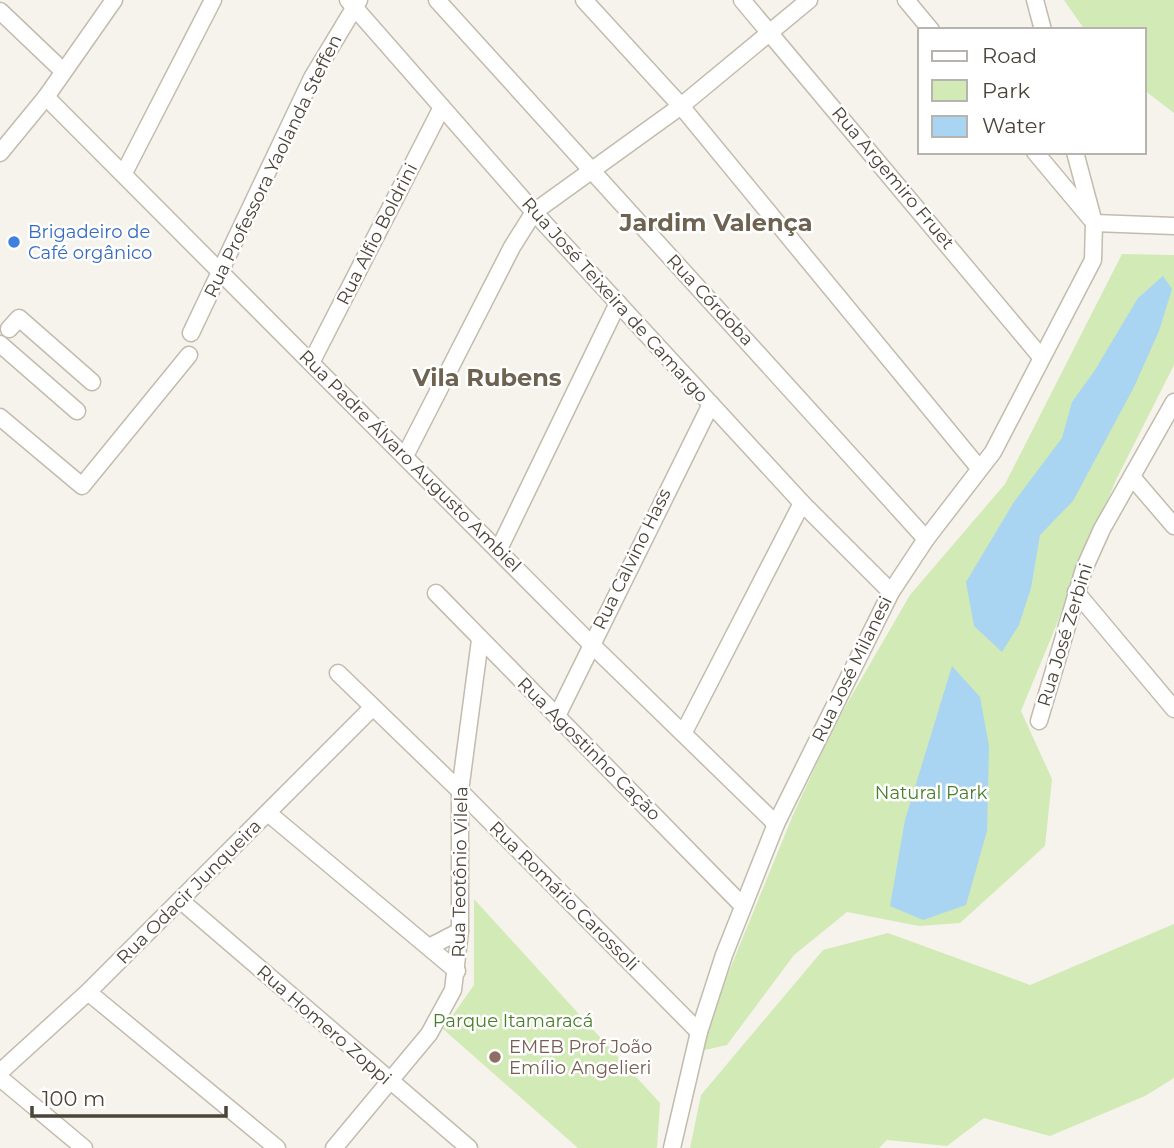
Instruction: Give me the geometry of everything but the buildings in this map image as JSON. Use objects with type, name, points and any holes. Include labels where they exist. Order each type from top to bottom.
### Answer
[{"type":"street","points":[[0,153],[46,97],[114,0]]},
{"type":"street","points":[[124,173],[213,0]]},
{"type":"street","name":"Rua Córdoba","points":[[437,0],[926,539]]},
{"type":"street","points":[[584,0],[681,106],[979,468]]},
{"type":"street","name":"Rua Argemiro Fruet","points":[[742,0],[1041,357]]},
{"type":"street","points":[[405,456],[512,247],[534,212],[681,106],[809,0]]},
{"type":"street","points":[[906,0],[930,28]]},
{"type":"street","points":[[1035,0],[1042,28]]},
{"type":"street","name":"Rua José Teixeira de Camargo","points":[[354,2],[534,212],[802,503],[891,592]]},
{"type":"street","name":"Rua Professora Yaolanda Steffen","points":[[191,333],[312,78],[354,2]]},
{"type":"street","points":[[0,11],[64,71]]},
{"type":"street","name":"Rua Padre Álvaro Augusto Ambiel","points":[[46,97],[312,361],[591,644],[776,824]]},
{"type":"street","name":"Rua Alfio Boldrini","points":[[312,361],[442,107]]},
{"type":"street","points":[[1037,154],[1094,223],[1174,226]]},
{"type":"street","name":"Rua José Milanesi","points":[[672,1148],[699,1032],[743,906],[776,824],[891,592],[926,539],[993,452],[1093,260],[1094,223],[1076,154]]},
{"type":"street","points":[[499,549],[618,303]]},
{"type":"street","points":[[77,411],[2,334],[19,318],[92,382]]},
{"type":"street","points":[[0,417],[82,486],[189,355]]},
{"type":"street","name":"Rua José Zerbini","points":[[1039,721],[1076,592],[1102,529],[1174,402]]},
{"type":"street","name":"Rua Calvino Hass","points":[[557,716],[711,404]]},
{"type":"street","points":[[1132,477],[1174,526]]},
{"type":"street","points":[[684,732],[802,503]]},
{"type":"street","points":[[1076,592],[1174,709]]},
{"type":"street","name":"Rua Agostinho Cação","points":[[436,593],[743,906]]},
{"type":"street","name":"Rua Teotônio Vilela","points":[[334,1148],[429,1034],[447,1006],[457,971],[460,931],[460,791],[480,640]]},
{"type":"street","name":"Rua Romário Carossoli","points":[[338,673],[460,791],[699,1032]]},
{"type":"street","name":"Rua Odacir Junqueira","points":[[0,1072],[88,992],[373,706]]},
{"type":"street","points":[[268,813],[457,971]]},
{"type":"street","name":"Rua Homero Zoppi","points":[[180,900],[390,1083],[469,1148]]},
{"type":"street","points":[[429,947],[460,931]]},
{"type":"street","points":[[88,992],[277,1148]]},
{"type":"street","points":[[0,1078],[84,1148]]},
{"type":"green space","points":[[1064,0],[1174,0],[1174,113],[1146,92],[1146,28],[1084,28]]},
{"type":"green space","name":"Natural Park","points":[[1122,254],[1174,255],[1174,365],[1116,480],[1021,711],[1052,779],[1045,846],[960,923],[919,926],[847,912],[794,955],[727,1045],[696,1052],[793,815],[834,726],[910,595],[1005,484]]},
{"type":"green space","name":"Parque Itamaracá","points":[[474,899],[660,1103],[657,1148],[578,1148],[443,1029],[474,985]]},
{"type":"green space","points":[[1174,924],[1174,1078],[1145,1096],[1050,1136],[984,1118],[947,1146],[887,1140],[879,1148],[690,1148],[701,1095],[823,950],[888,933],[1030,985]]},
{"type":"water","points":[[1163,276],[1172,289],[1159,331],[1134,387],[1073,501],[1040,535],[1031,588],[1019,625],[1002,652],[974,626],[966,582],[1014,502],[1062,438],[1072,402],[1095,370],[1138,298]]},
{"type":"water","points":[[952,666],[980,697],[989,746],[987,831],[966,905],[923,920],[890,906],[905,820]]},
{"type":"place","name":"Brigadeiro de Café orgânico","points":[[14,242]]},
{"type":"place","name":"EMEB Prof João Emílio Angelieri","points":[[495,1057]]},
{"type":"district","name":"Jardim Valença","points":[[716,222]]},
{"type":"district","name":"Vila Rubens","points":[[487,377]]}]
